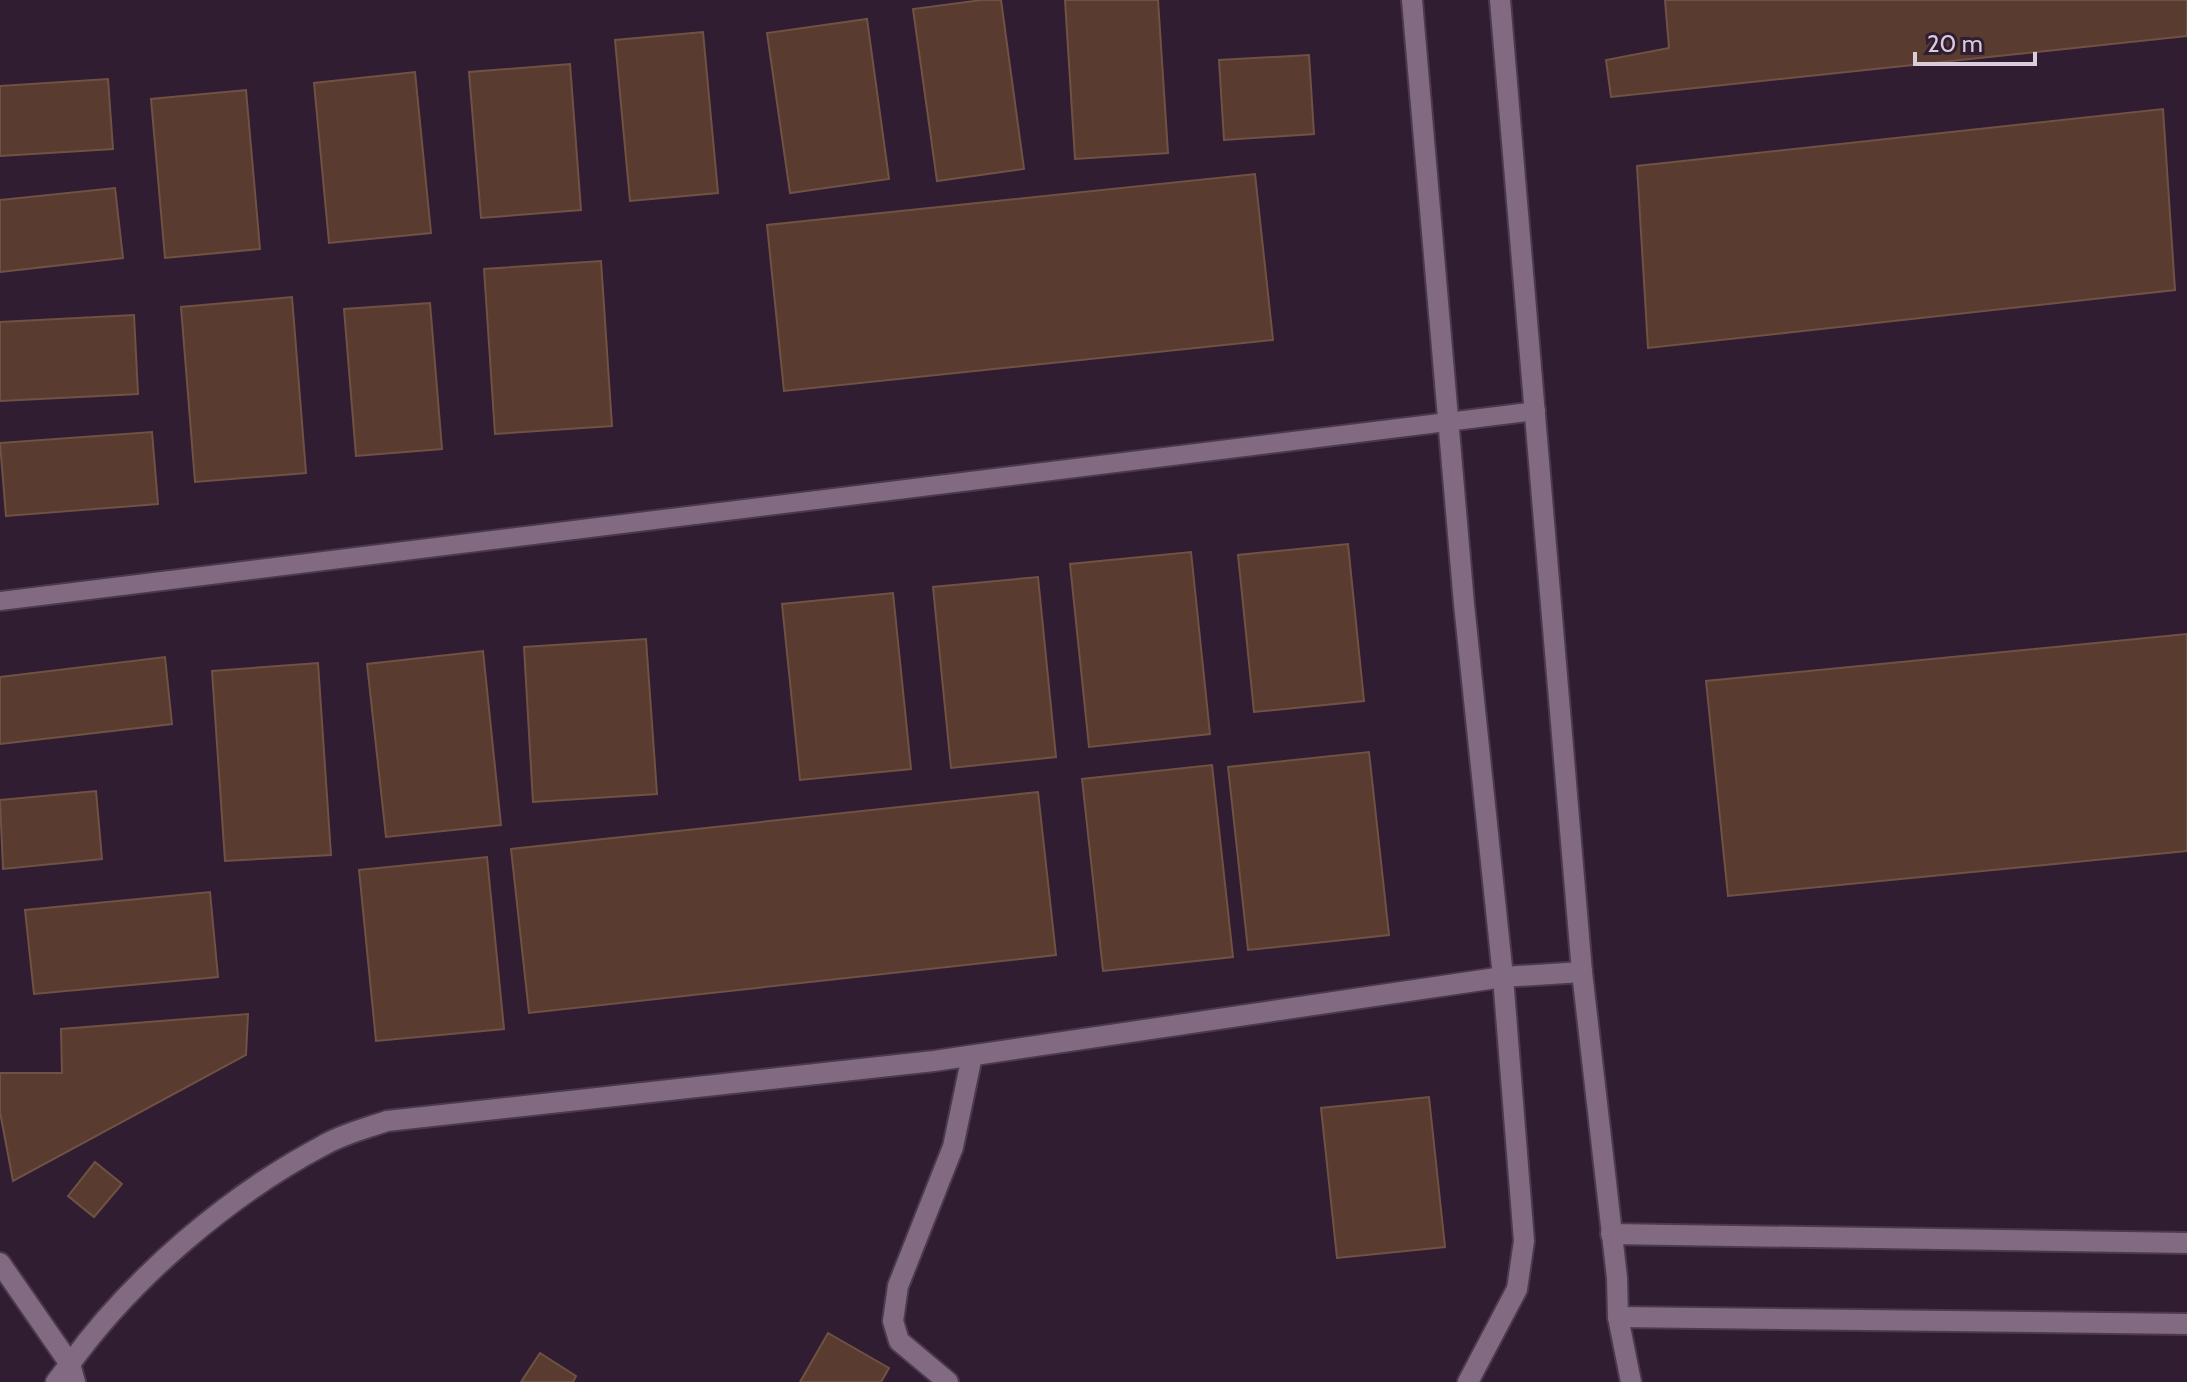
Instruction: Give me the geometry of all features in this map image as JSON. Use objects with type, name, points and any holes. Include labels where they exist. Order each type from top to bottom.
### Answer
[{"type":"street","points":[[1412,0],[1464,604],[1503,977],[1524,1241],[1517,1289],[1468,1382]]},
{"type":"street","points":[[1500,0],[1582,972],[1618,1317],[1631,1382]]},
{"type":"street","points":[[56,1382],[72,1373],[101,1321],[174,1250],[275,1174],[326,1143],[387,1121],[972,1056],[1503,977],[1582,972]]},
{"type":"street","points":[[948,1382],[899,1341],[893,1321],[898,1286],[953,1147],[972,1056]]},
{"type":"street","points":[[1611,1234],[2187,1243]]},
{"type":"street","points":[[0,1263],[72,1373]]},
{"type":"street","points":[[1618,1317],[2187,1324]]},
{"type":"lane","points":[[0,601],[1536,411]]},
{"type":"building","points":[[1001,0],[1024,169],[937,181],[913,9]]},
{"type":"building","points":[[1065,0],[1158,0],[1168,153],[1075,159]]},
{"type":"building","points":[[1665,0],[2187,0],[2187,36],[1611,97],[1606,60],[1669,48]]},
{"type":"building","points":[[867,19],[889,179],[790,193],[767,33]]},
{"type":"building","points":[[703,32],[718,193],[630,201],[615,40]]},
{"type":"building","points":[[1309,55],[1314,134],[1224,140],[1219,60]]},
{"type":"building","points":[[570,64],[581,210],[481,218],[469,72]]},
{"type":"building","points":[[415,72],[431,233],[329,243],[314,83]]},
{"type":"building","points":[[108,79],[113,149],[0,156],[0,86]]},
{"type":"building","points":[[246,90],[260,249],[165,258],[151,99]]},
{"type":"building","points":[[2163,109],[2175,290],[1648,348],[1637,166]]},
{"type":"building","points":[[1255,174],[1273,340],[784,391],[767,225]]},
{"type":"building","points":[[115,188],[123,258],[0,272],[0,200]]},
{"type":"building","points":[[601,261],[612,426],[495,434],[484,269]]},
{"type":"building","points":[[292,297],[306,473],[195,482],[181,307]]},
{"type":"building","points":[[430,303],[442,449],[356,456],[344,309]]},
{"type":"building","points":[[134,315],[138,394],[0,401],[0,322]]},
{"type":"building","points":[[152,432],[158,504],[6,516],[0,443]]},
{"type":"building","points":[[1348,544],[1364,701],[1254,712],[1238,555]]},
{"type":"building","points":[[1191,552],[1210,734],[1089,747],[1070,564]]},
{"type":"building","points":[[1038,577],[1056,757],[951,768],[933,587]]},
{"type":"building","points":[[893,593],[911,769],[800,780],[782,604]]},
{"type":"building","points":[[2187,634],[2187,851],[1728,896],[1706,681]]},
{"type":"building","points":[[646,639],[657,794],[533,802],[524,647]]},
{"type":"building","points":[[483,651],[501,825],[386,837],[367,664]]},
{"type":"building","points":[[165,657],[172,724],[0,744],[0,677]]},
{"type":"building","points":[[318,663],[331,855],[225,861],[212,671]]},
{"type":"building","points":[[1369,752],[1389,935],[1248,950],[1228,767]]},
{"type":"building","points":[[1212,765],[1233,957],[1103,971],[1082,779]]},
{"type":"building","points":[[96,791],[102,859],[3,869],[0,800]]},
{"type":"building","points":[[1038,792],[1056,955],[529,1013],[511,849]]},
{"type":"building","points":[[487,857],[504,1029],[376,1041],[359,870]]},
{"type":"building","points":[[210,892],[218,977],[34,994],[25,910]]},
{"type":"building","points":[[248,1014],[246,1055],[13,1181],[0,1112],[0,1073],[62,1073],[61,1029]]},
{"type":"building","points":[[1429,1097],[1445,1247],[1337,1258],[1321,1108]]},
{"type":"building","points":[[95,1162],[122,1184],[94,1217],[68,1196]]},
{"type":"building","points":[[828,1333],[889,1368],[881,1382],[800,1382]]},
{"type":"building","points":[[540,1353],[576,1376],[573,1382],[521,1382]]}]
